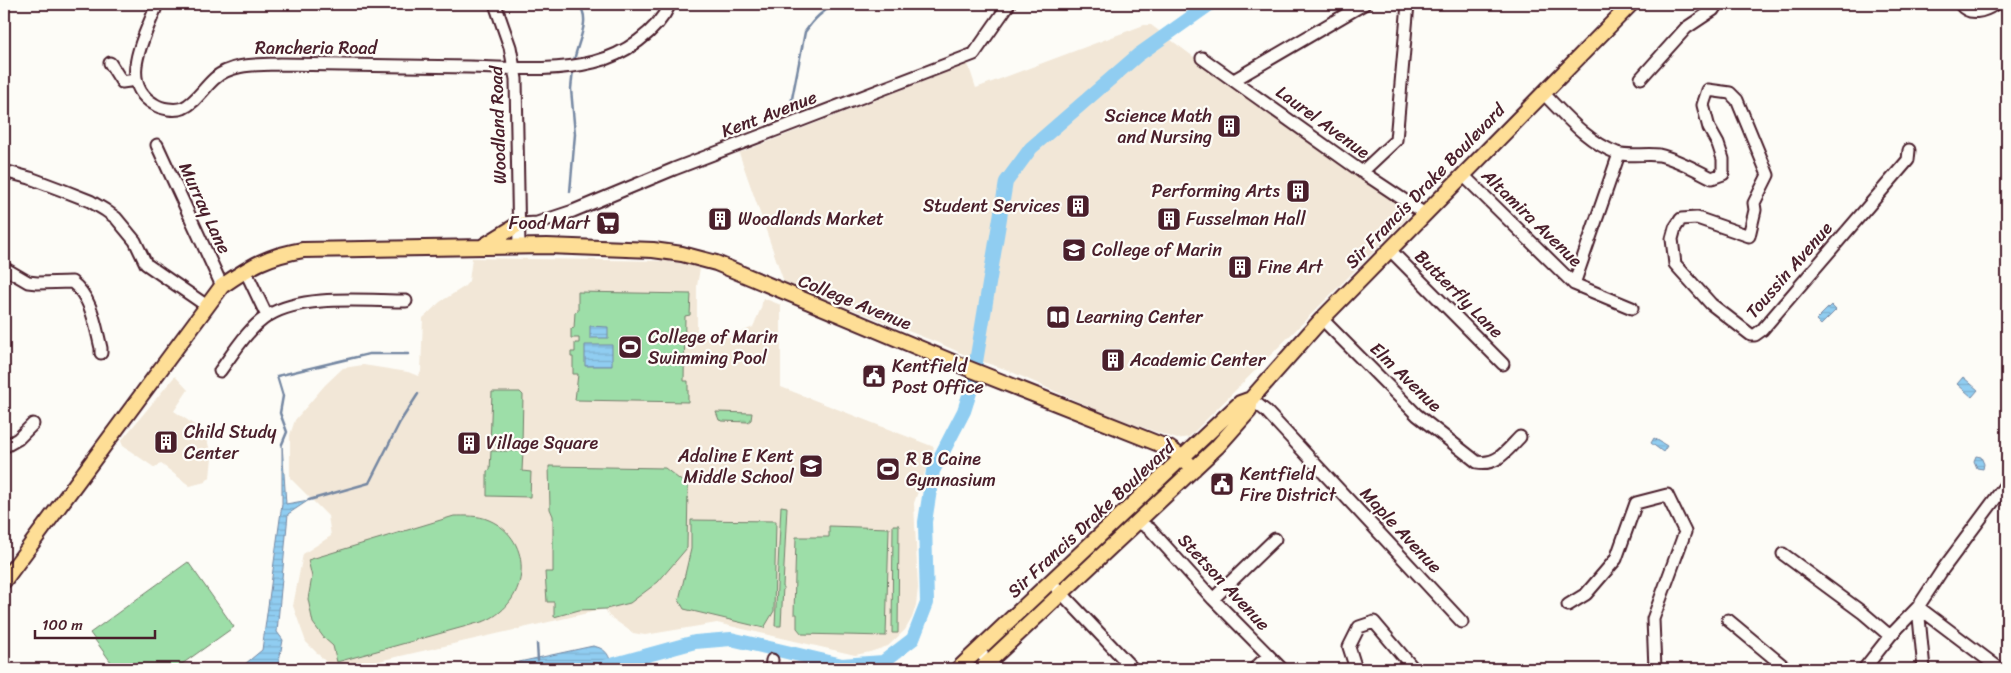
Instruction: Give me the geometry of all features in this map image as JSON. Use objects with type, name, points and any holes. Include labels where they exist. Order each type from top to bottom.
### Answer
[{"type":"main road","name":"Sir Francis Drake Boulevard","points":[[958,669],[1240,403],[1251,398],[1322,318],[1630,4]]},
{"type":"main road","points":[[482,247],[518,224]]},
{"type":"main road","name":"College Avenue","points":[[6,574],[30,546],[222,286],[245,270],[280,254],[303,250],[548,246],[653,250],[706,260],[989,377],[1169,448],[1194,469]]},
{"type":"main road","name":"Sir Francis Drake Boulevard","points":[[989,667],[1061,594],[1236,427],[1249,411],[1251,398]]},
{"type":"street","points":[[110,63],[122,82],[136,80],[136,58],[157,4]]},
{"type":"street","name":"Woodland Road","points":[[494,4],[506,32],[515,68],[519,247]]},
{"type":"street","name":"Rancheria Road","points":[[136,80],[138,87],[148,100],[156,106],[177,109],[188,105],[216,78],[246,66],[280,64],[515,68],[572,66],[606,58],[628,47],[663,17],[670,4]]},
{"type":"street","name":"Kent Avenue","points":[[518,224],[537,223],[573,211],[674,169],[974,54],[1009,4]]},
{"type":"street","points":[[1234,80],[1364,4]]},
{"type":"street","points":[[1362,172],[1396,140],[1408,4]]},
{"type":"street","points":[[1641,78],[1686,28],[1713,10],[1717,4]]},
{"type":"street","points":[[1960,4],[1964,9],[1975,12],[1988,9],[1994,4]]},
{"type":"street","name":"Laurel Avenue","points":[[1202,58],[1362,172],[1425,214]]},
{"type":"street","name":"Toussin Avenue","points":[[1543,94],[1589,138],[1619,154],[1659,156],[1712,178],[1723,174],[1723,159],[1718,144],[1709,128],[1703,105],[1708,90],[1730,93],[1737,100],[1768,176],[1754,204],[1755,210],[1749,236],[1697,218],[1681,219],[1674,228],[1672,239],[1676,264],[1695,288],[1719,310],[1750,334],[1755,335],[1762,330],[1908,160],[1909,150]]},
{"type":"street","name":"Murray Lane","points":[[157,145],[222,286]]},
{"type":"street","points":[[1574,284],[1619,154]]},
{"type":"street","points":[[4,172],[54,187],[90,201],[105,210],[116,218],[130,235],[146,264],[207,306]]},
{"type":"street","name":"Altamira Avenue","points":[[1463,175],[1574,284],[1632,308]]},
{"type":"street","name":"Butterfly Lane","points":[[1390,250],[1503,364]]},
{"type":"street","points":[[4,268],[28,282],[72,282],[80,289],[89,302],[100,343],[100,352]]},
{"type":"street","name":"Murray Lane","points":[[245,270],[267,316]]},
{"type":"street","points":[[220,371],[244,338],[267,316],[293,305],[310,302],[406,301]]},
{"type":"street","name":"Elm Avenue","points":[[1322,318],[1417,415],[1477,462],[1485,464],[1492,462],[1520,437]]},
{"type":"street","name":"Maple Avenue","points":[[1251,398],[1272,418],[1462,622]]},
{"type":"street","points":[[4,447],[18,439],[33,424]]},
{"type":"street","points":[[1864,669],[1890,636],[1918,607],[1943,569],[2007,483]]},
{"type":"street","points":[[1568,605],[1586,594],[1616,559],[1636,504],[1667,495],[1685,532],[1653,619],[1654,669]]},
{"type":"street","name":"Stetson Avenue","points":[[1138,522],[1150,529],[1213,599],[1282,669]]},
{"type":"street","points":[[1213,599],[1275,539]]},
{"type":"street","points":[[1783,554],[1863,613],[1890,636]]},
{"type":"street","points":[[1050,582],[1133,669]]},
{"type":"street","points":[[1918,607],[1924,669]]},
{"type":"street","points":[[1918,607],[2000,669]]},
{"type":"street","points":[[1728,620],[1787,669]]},
{"type":"street","points":[[1356,669],[1349,647],[1359,627],[1374,622],[1414,669]]},
{"type":"street","points":[[978,651],[989,667]]},
{"type":"street","points":[[1254,669],[1268,656]]},
{"type":"shaded area","name":"College of Marin","points":[[1144,25],[1151,25],[1262,108],[1406,209],[1408,214],[1407,218],[1189,437],[1177,439],[1115,418],[1005,369],[974,359],[941,344],[784,282],[739,153],[968,64],[976,88]]},
{"type":"shaded area","points":[[472,258],[668,261],[700,268],[697,286],[697,337],[730,337],[753,327],[763,298],[781,305],[781,387],[934,447],[914,503],[918,588],[912,618],[905,630],[888,646],[855,655],[717,623],[645,635],[633,633],[609,616],[605,609],[344,669],[333,669],[306,642],[293,606],[303,554],[331,536],[328,516],[290,478],[290,435],[295,420],[325,385],[343,368],[363,365],[408,372],[418,376],[421,372],[423,318],[440,302],[464,287],[469,281]]},
{"type":"shaded area","points":[[175,376],[188,390],[174,411],[205,432],[212,458],[210,477],[205,482],[190,486],[160,463],[155,468],[123,446],[121,441]]},
{"type":"green space","name":"College of Marin Swimming Pool","points":[[578,292],[691,294],[690,315],[685,316],[684,381],[688,381],[688,402],[575,400],[578,374],[573,374],[573,357],[571,357],[571,352],[575,352],[575,343],[579,343],[579,338],[571,338],[571,329],[574,328],[575,312],[578,311]]},
{"type":"green space","points":[[492,392],[520,392],[523,395],[522,445],[490,445]]},
{"type":"green space","points":[[716,412],[752,413],[751,420],[748,422],[722,421],[719,420]]},
{"type":"green space","points":[[491,451],[523,451],[522,471],[531,472],[530,497],[487,496],[487,471],[490,470]]},
{"type":"green space","points":[[549,466],[665,468],[688,486],[687,548],[658,582],[630,603],[606,609],[579,610],[554,617],[554,602],[547,602],[545,572],[553,572],[553,516],[550,509]]},
{"type":"green space","points":[[781,506],[787,507],[781,626],[775,626]]},
{"type":"green space","points":[[454,516],[485,518],[504,529],[514,542],[520,556],[521,571],[518,586],[511,600],[500,612],[485,621],[337,662],[333,646],[324,638],[313,623],[308,599],[312,577],[308,560]]},
{"type":"green space","points":[[691,520],[776,521],[774,611],[764,628],[684,609],[679,600],[691,549]]},
{"type":"green space","points":[[893,525],[899,525],[898,633],[892,633]]},
{"type":"green space","points":[[829,526],[889,528],[886,636],[802,634],[797,628],[797,614],[794,614],[796,537],[829,537]]},
{"type":"green space","points":[[188,562],[234,627],[175,669],[116,669],[90,633]]},
{"type":"water","points":[[1831,305],[1836,310],[1821,325],[1816,320]]},
{"type":"water","points":[[590,326],[608,327],[608,338],[590,338]]},
{"type":"water","points":[[585,345],[612,345],[612,366],[585,366]]},
{"type":"water","points":[[1963,377],[1978,390],[1972,397],[1957,384]]},
{"type":"water","points":[[1654,438],[1667,446],[1663,452],[1651,443]]},
{"type":"water","points":[[282,444],[286,504],[309,500],[288,514],[277,632],[283,640],[278,666],[273,669],[239,669],[262,650],[282,504]]},
{"type":"water","points":[[1976,456],[1981,457],[1984,464],[1983,469],[1977,468],[1974,461]]},
{"type":"water","points":[[593,646],[605,651],[613,669],[487,669]]},
{"type":"waterway","points":[[574,62],[584,24],[582,10],[578,4]]},
{"type":"waterway","points":[[789,114],[805,32],[819,16],[836,4]]},
{"type":"waterway","points":[[597,669],[695,642],[731,639],[842,665],[883,662],[913,639],[927,603],[925,522],[933,471],[964,411],[972,386],[1006,182],[1031,148],[1138,55],[1210,4]]},
{"type":"waterway","points":[[570,192],[575,134],[571,89],[573,69]]},
{"type":"waterway","points":[[282,444],[287,432],[280,413],[283,396],[277,376],[369,354],[408,354]]},
{"type":"waterway","points":[[309,500],[369,483],[400,422],[418,394]]},
{"type":"waterway","points":[[537,644],[538,660]]},
{"type":"place","name":"Science Math and Nursing","points":[[1229,126]]},
{"type":"place","name":"Performing Arts","points":[[1298,191]]},
{"type":"place","name":"Student Services","points":[[1078,206]]},
{"type":"place","name":"Woodlands Market","points":[[720,219]]},
{"type":"place","name":"Fusselman Hall","points":[[1169,219]]},
{"type":"place","name":"Food Mart","points":[[608,223]]},
{"type":"place","name":"College of Marin","points":[[1074,250]]},
{"type":"place","name":"Fine Art","points":[[1240,267]]},
{"type":"place","name":"Learning Center","points":[[1058,317]]},
{"type":"place","name":"College of Marin Swimming Pool","points":[[630,347]]},
{"type":"place","name":"Academic Center","points":[[1113,360]]},
{"type":"place","name":"Kentfield Post Office","points":[[874,376]]},
{"type":"place","name":"Child Study Center","points":[[166,442]]},
{"type":"place","name":"Village Square","points":[[469,443]]},
{"type":"place","name":"Adaline E Kent Middle School","points":[[811,466]]},
{"type":"place","name":"R B Caine Gymnasium","points":[[888,469]]},
{"type":"place","name":"Kentfield Fire District","points":[[1222,484]]}]
